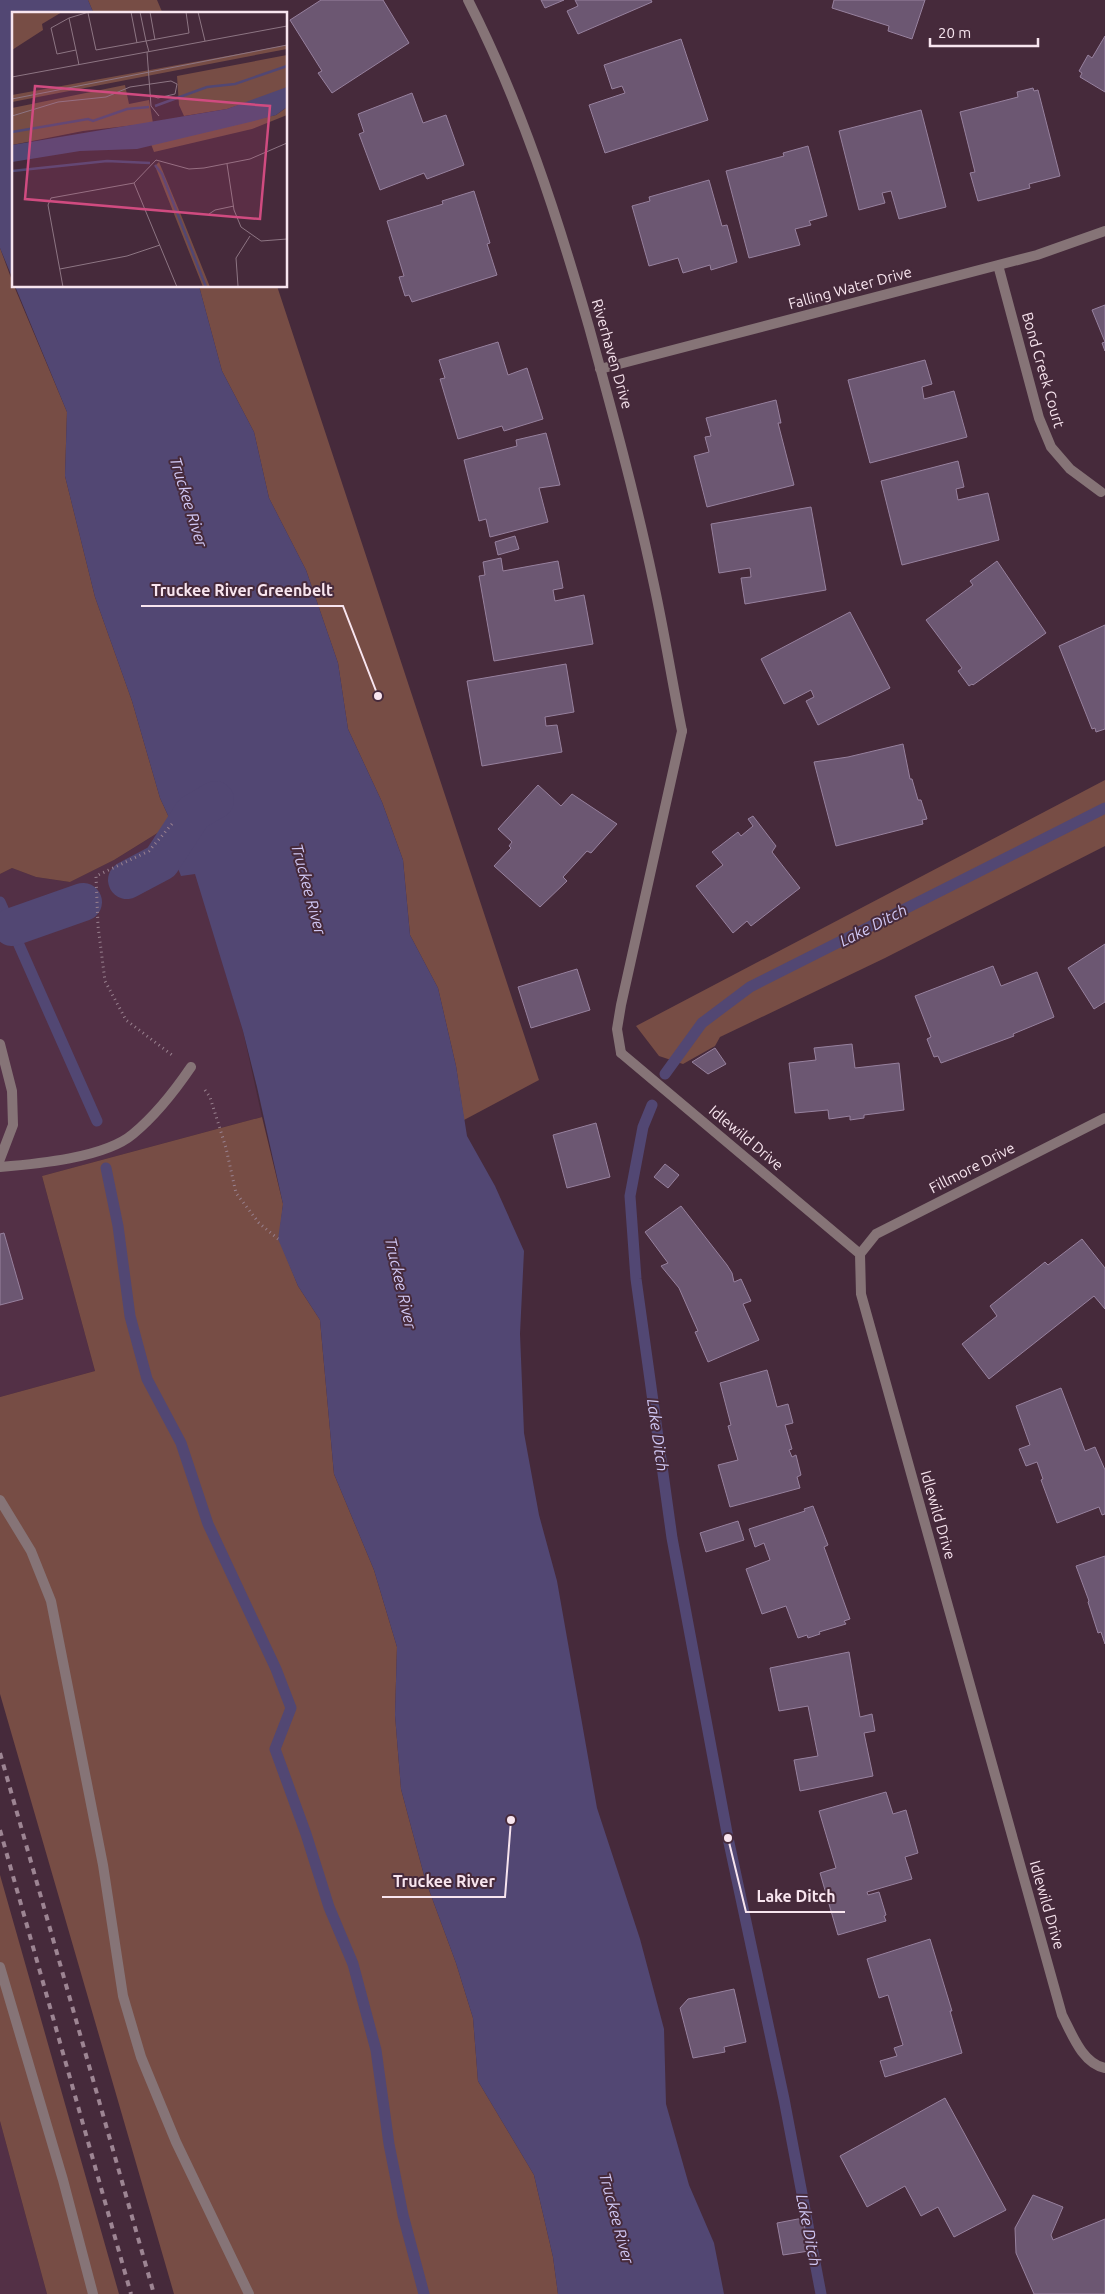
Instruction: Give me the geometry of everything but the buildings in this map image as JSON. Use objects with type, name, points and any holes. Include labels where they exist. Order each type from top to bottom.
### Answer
[{"type":"street","name":"Riverhaven Drive","points":[[468,0],[532,143],[563,236],[636,504],[654,582],[682,731],[621,1006],[617,1028],[621,1053]]},
{"type":"street","name":"Falling Water Drive","points":[[600,368],[1037,255],[1105,231]]},
{"type":"street","name":"Bond Creek Court","points":[[998,265],[1039,418],[1051,447],[1070,469],[1100,492]]},
{"type":"street","points":[[0,1044],[12,1091],[13,1125],[0,1158]]},
{"type":"street","name":"Idlewild Drive","points":[[621,1053],[860,1254],[861,1294],[1062,2015],[1079,2049],[1100,2067],[1105,2068]]},
{"type":"street","points":[[0,1167],[49,1162],[99,1151],[132,1136],[168,1100],[190,1067]]},
{"type":"street","name":"Fillmore Drive","points":[[860,1254],[876,1234],[1105,1118]]},
{"type":"street","points":[[0,1500],[31,1552],[51,1601],[103,1865],[123,1996],[141,2057],[176,2142],[249,2294]]},
{"type":"street","points":[[0,1968],[63,2180],[93,2294]]},
{"type":"path","points":[[172,824],[149,850],[96,876],[98,926],[105,981],[126,1020],[161,1048],[190,1067],[210,1097],[226,1148],[236,1193],[259,1223],[278,1239]]},
{"type":"shaded area","points":[[88,0],[157,0],[162,12],[93,12]]},
{"type":"shaded area","points":[[0,248],[12,281],[12,288],[15,288],[67,412],[65,476],[95,597],[132,701],[160,798],[172,824],[114,860],[70,882],[36,877],[12,868],[0,874]]},
{"type":"shaded area","points":[[200,288],[278,288],[539,1080],[464,1120],[456,1066],[438,988],[410,935],[403,860],[382,802],[348,729],[338,663],[306,570],[269,498],[254,432],[222,371]]},
{"type":"shaded area","points":[[1105,780],[1105,846],[885,958],[720,1037],[715,1046],[683,1064],[659,1056],[636,1026]]},
{"type":"shaded area","points":[[172,824],[178,834],[183,836],[200,885],[243,1031],[262,1117],[42,1176],[95,1371],[0,1397],[0,874],[12,868],[36,877],[70,882],[114,860]]},
{"type":"shaded area","points":[[262,1117],[283,1204],[279,1239],[298,1286],[320,1320],[334,1474],[374,1570],[397,1647],[395,1715],[401,1789],[425,1879],[456,1963],[473,2018],[478,2081],[534,2175],[553,2257],[558,2294],[174,2294],[0,1694],[0,1397],[95,1371],[42,1176]]},
{"type":"shaded area","points":[[0,1875],[119,2294],[47,2294],[0,2121]]},
{"type":"shaded area","points":[[0,2121],[47,2294],[0,2294]]},
{"type":"water","points":[[0,0],[88,0],[93,12],[12,12],[12,277],[0,248]]},
{"type":"water","points":[[16,288],[200,288],[222,371],[254,432],[269,498],[306,570],[338,663],[348,729],[382,802],[403,860],[410,935],[438,988],[456,1066],[467,1136],[495,1186],[524,1251],[520,1334],[524,1433],[539,1515],[557,1581],[597,1808],[640,1939],[664,2029],[666,2104],[689,2185],[714,2243],[724,2294],[558,2294],[553,2257],[534,2175],[478,2081],[473,2018],[456,1963],[425,1879],[401,1789],[395,1715],[397,1647],[374,1570],[334,1474],[320,1320],[298,1286],[278,1239],[283,1204],[243,1031],[195,874],[181,876],[173,856],[183,836],[178,834],[160,798],[132,701],[95,597],[65,476],[67,412]]},
{"type":"waterway","points":[[127,880],[161,862],[193,813],[215,800]]},
{"type":"waterway","name":"Lake Ditch","points":[[665,1074],[702,1023],[750,987],[1105,808]]},
{"type":"waterway","points":[[0,902],[97,1121]]},
{"type":"waterway","points":[[12,927],[83,902]]},
{"type":"waterway","name":"Lake Ditch","points":[[652,1105],[643,1127],[630,1196],[636,1279],[672,1538],[728,1838],[784,2099],[821,2294]]},
{"type":"waterway","points":[[106,1168],[118,1226],[130,1316],[147,1379],[181,1443],[208,1524],[276,1669],[291,1708],[275,1749],[306,1834],[329,1907],[353,1964],[376,2050],[389,2144],[403,2215],[424,2294]]},
{"type":"railway","points":[[0,1753],[154,2294]]},
{"type":"railway","points":[[0,1830],[131,2294]]},
{"type":"place","name":"Truckee River Greenbelt","points":[[378,696]]},
{"type":"place","name":"Truckee River","points":[[511,1820]]},
{"type":"place","name":"Lake Ditch","points":[[728,1838]]}]
